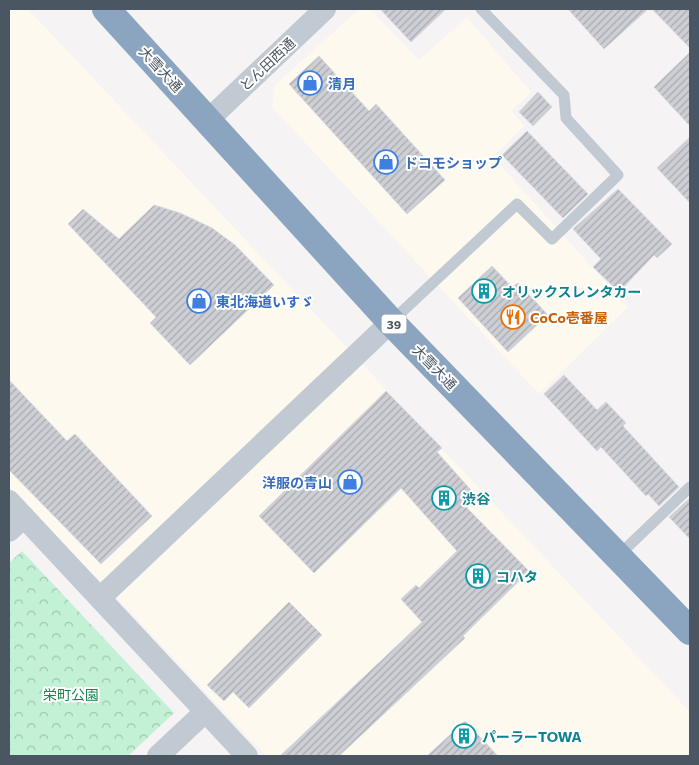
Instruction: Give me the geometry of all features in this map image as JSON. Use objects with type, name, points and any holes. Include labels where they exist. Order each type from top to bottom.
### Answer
[{"type":"highway","name":"大雪大通","points":[[106,9],[391,322],[690,631]]},
{"type":"street","name":"とん田西通","points":[[208,120],[325,9]]},
{"type":"street","points":[[100,598],[391,322]]},
{"type":"street","points":[[9,501],[16,524],[100,598],[246,756]]},
{"type":"street","points":[[158,756],[205,712]]},
{"type":"lane","points":[[391,322],[517,204],[552,239],[618,175],[566,118],[564,95],[481,9]]},
{"type":"lane","points":[[618,556],[690,487]]},
{"type":"shaded area","points":[[9,9],[28,9],[690,712],[690,756],[266,756],[9,487]]},
{"type":"shaded area","points":[[359,9],[370,9],[419,60],[467,17],[531,92],[511,111],[524,126],[493,157],[628,307],[539,394],[272,107],[275,85]]},
{"type":"green space","name":"栄町公園","points":[[22,551],[174,713],[128,756],[9,756],[9,563]]},
{"type":"building","points":[[380,9],[446,9],[411,42]]},
{"type":"building","points":[[568,9],[648,9],[604,49]]},
{"type":"building","points":[[652,9],[690,9],[690,48]]},
{"type":"building","points":[[690,52],[690,126],[654,87]]},
{"type":"building","points":[[319,56],[369,111],[376,104],[445,180],[407,214],[289,84]]},
{"type":"building","points":[[538,92],[552,107],[533,126],[519,112]]},
{"type":"building","points":[[527,131],[588,194],[563,218],[502,155]]},
{"type":"building","points":[[690,137],[690,203],[657,168]]},
{"type":"building","points":[[618,189],[672,244],[657,258],[654,255],[619,292],[593,267],[601,259],[573,229]]},
{"type":"building","name":"東北海道いすゞ","points":[[154,205],[180,213],[212,228],[235,245],[274,285],[190,365],[150,323],[156,317],[68,224],[83,209],[119,239]]},
{"type":"building","name":"CoCo壱番屋","points":[[492,266],[512,287],[518,283],[548,315],[508,352],[458,298]]},
{"type":"building","points":[[564,375],[597,410],[606,402],[626,423],[623,426],[679,487],[659,506],[648,494],[646,496],[601,447],[597,451],[544,394]]},
{"type":"building","points":[[9,380],[67,441],[75,434],[152,516],[101,564],[9,470]]},
{"type":"building","points":[[386,391],[442,448],[437,452],[478,498],[467,508],[529,571],[463,636],[465,638],[339,756],[280,756],[422,622],[401,599],[416,585],[419,588],[457,551],[401,488],[314,573],[259,516]]},
{"type":"building","points":[[690,498],[690,539],[669,517]]},
{"type":"building","points":[[289,602],[322,635],[249,708],[233,692],[224,701],[207,685]]},
{"type":"building","name":"パーラーTOWA","points":[[465,721],[498,756],[427,756]]},
{"type":"place","name":"清月","points":[[310,83]]},
{"type":"place","name":"ドコモショップ","points":[[386,162]]},
{"type":"place","name":"オリックスレンタカー","points":[[484,291]]},
{"type":"place","name":"東北海道いすゞ","points":[[199,301]]},
{"type":"place","name":"CoCo壱番屋","points":[[513,317]]},
{"type":"place","name":"洋服の青山","points":[[350,482]]},
{"type":"place","name":"渋谷","points":[[444,498]]},
{"type":"place","name":"コハタ","points":[[478,576]]},
{"type":"place","name":"パーラーTOWA","points":[[464,736]]}]
